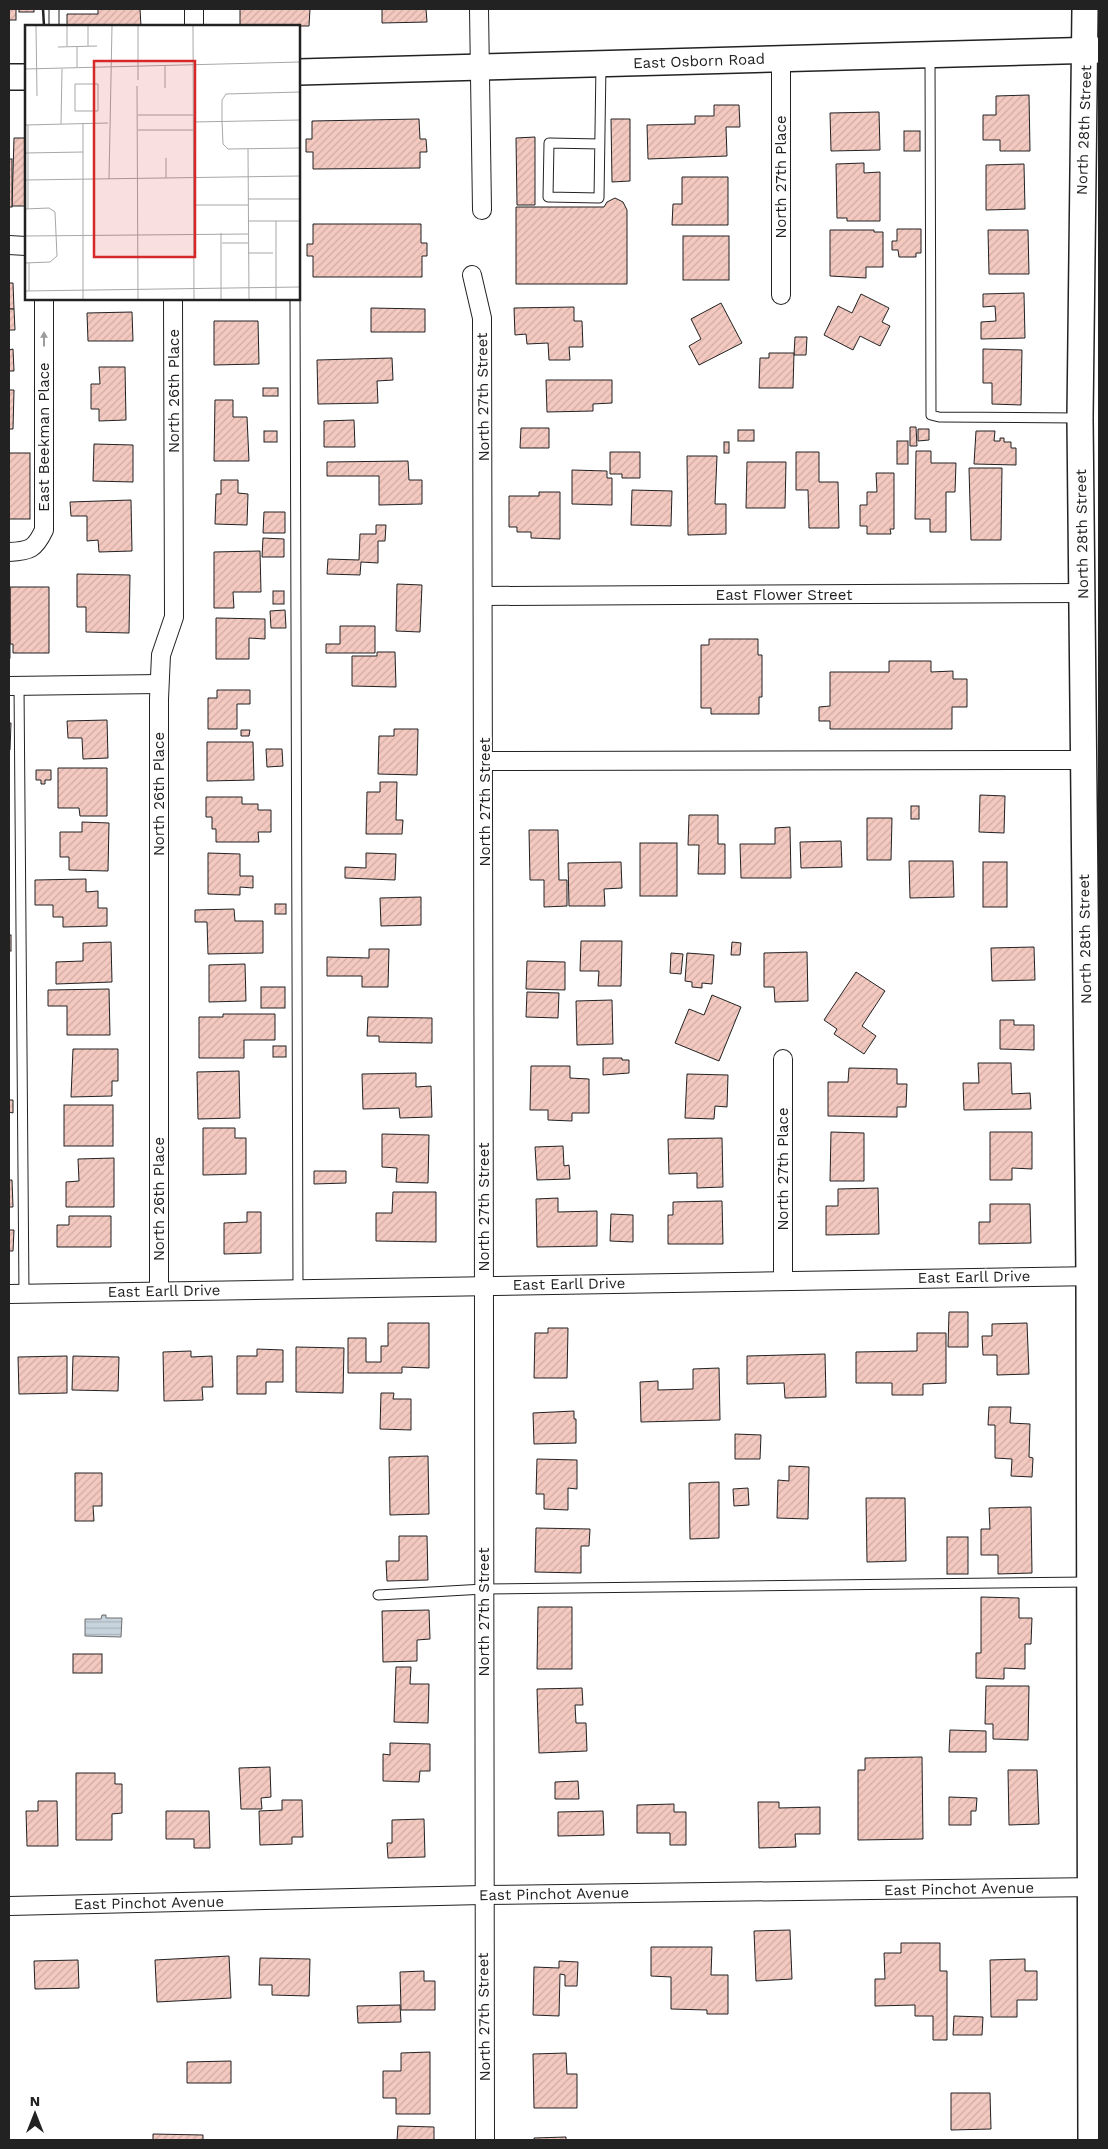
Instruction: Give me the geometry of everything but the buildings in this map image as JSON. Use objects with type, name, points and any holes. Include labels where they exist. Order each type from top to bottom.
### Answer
[{"type":"street","points":[[194,9],[194,25]]},
{"type":"street","points":[[479,9],[482,210]]},
{"type":"street","name":"North 28th Street","points":[[1085,9],[1093,50],[1080,418],[1083,593],[1091,667],[1083,760],[1093,1125],[1094,1276],[1095,2113],[1091,2140]]},
{"type":"street","name":"East Osborn Road","points":[[300,72],[1093,50]]},
{"type":"street","name":"North 27th Place","points":[[781,58],[781,295]]},
{"type":"street","points":[[9,77],[25,77]]},
{"type":"street","points":[[9,245],[25,246]]},
{"type":"street","name":"North 27th Street","points":[[472,275],[482,318],[485,596],[483,1895],[486,2140]]},
{"type":"street","name":"East Beekman Place","points":[[9,552],[25,551],[38,544],[44,530],[44,300]]},
{"type":"street","name":"North 26th Place","points":[[159,1291],[159,684],[162,655],[174,617],[174,300]]},
{"type":"street","name":"East Flower Street","points":[[485,596],[1083,593]]},
{"type":"street","points":[[14,686],[159,684]]},
{"type":"street","points":[[486,761],[1083,760]]},
{"type":"street","name":"North 27th Place","points":[[783,1059],[783,1280]]},
{"type":"street","name":"East Earll Drive","points":[[16,1294],[1094,1276]]},
{"type":"street","name":"East Pinchot Avenue","points":[[9,1906],[483,1895],[1095,1887]]},
{"type":"lane","points":[[54,9],[54,25]]},
{"type":"lane","points":[[930,54],[931,415],[939,417],[1080,418]]},
{"type":"lane","points":[[600,144],[549,143],[548,197],[599,198],[600,144],[601,64]]},
{"type":"lane","points":[[295,300],[298,1288]]},
{"type":"lane","points":[[14,686],[16,1294]]},
{"type":"lane","points":[[378,1595],[484,1589],[1094,1582]]},
{"type":"shaded area","points":[[102,1615],[106,1615],[106,1618],[122,1618],[121,1637],[85,1636],[85,1619],[101,1619]]},
{"type":"wall","points":[[43,9],[44,25]]}]
